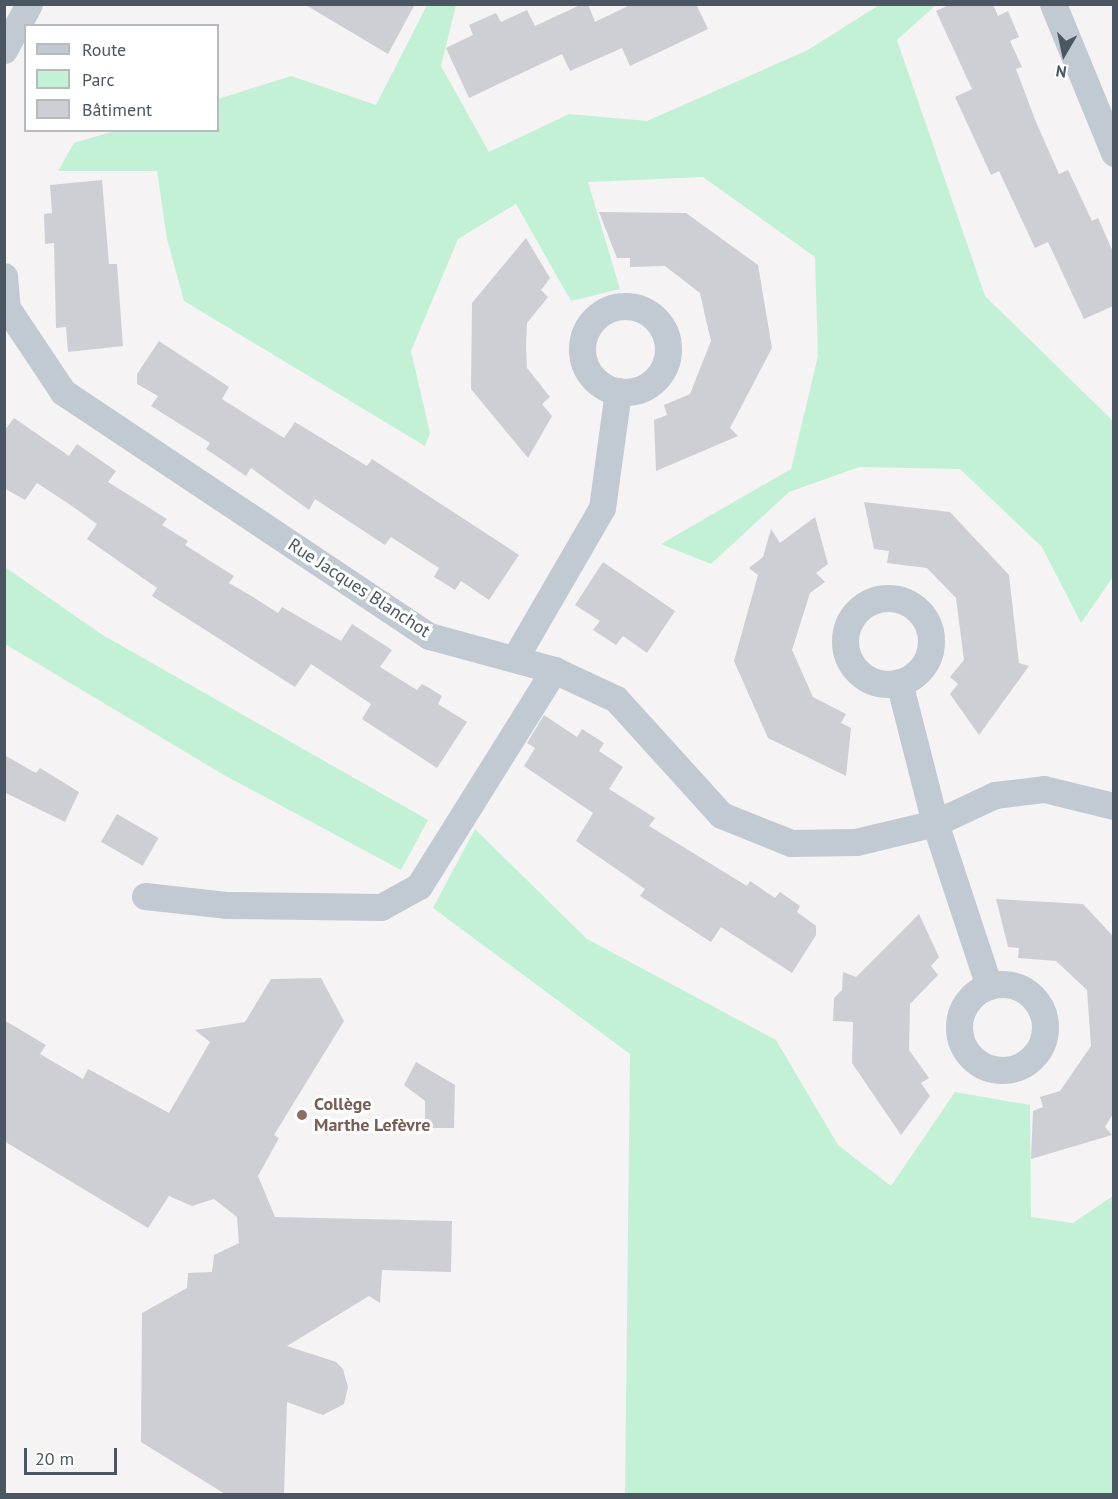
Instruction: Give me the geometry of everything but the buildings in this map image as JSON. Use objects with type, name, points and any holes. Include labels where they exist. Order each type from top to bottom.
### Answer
[{"type":"street","points":[[4,50],[28,4]]},
{"type":"street","points":[[1053,4],[1113,153]]},
{"type":"street","name":"Rue Jacques Blanchot","points":[[4,276],[7,309],[63,392],[429,636],[554,670],[616,699],[721,815],[791,843],[856,842],[935,823],[995,795],[1044,789],[1113,806]]},
{"type":"street","points":[[515,658],[602,508],[618,391]]},
{"type":"street","points":[[145,896],[226,904],[381,907],[418,886],[554,670]]},
{"type":"street","points":[[899,682],[935,823],[989,986]]},
{"type":"green space","points":[[427,5],[456,5],[441,66],[489,152],[569,114],[647,121],[808,50],[879,5],[936,5],[897,40],[985,296],[1113,421],[1113,577],[1081,623],[1042,547],[960,469],[859,467],[789,492],[711,564],[661,544],[791,469],[818,356],[815,257],[703,177],[588,182],[620,289],[571,301],[516,204],[458,239],[411,351],[430,433],[425,446],[184,301],[167,239],[157,171],[58,171],[74,143],[112,132],[219,132],[219,99],[291,76],[376,105]]},
{"type":"green space","points":[[5,567],[101,634],[428,820],[401,870],[224,775],[5,644]]},
{"type":"green space","points":[[475,829],[587,939],[776,1040],[838,1145],[891,1186],[955,1092],[1030,1105],[1031,1217],[1073,1223],[1113,1196],[1113,1494],[625,1494],[630,1054],[433,908]]},
{"type":"place","name":"Collège Marthe Lefèvre","points":[[302,1115]]}]
